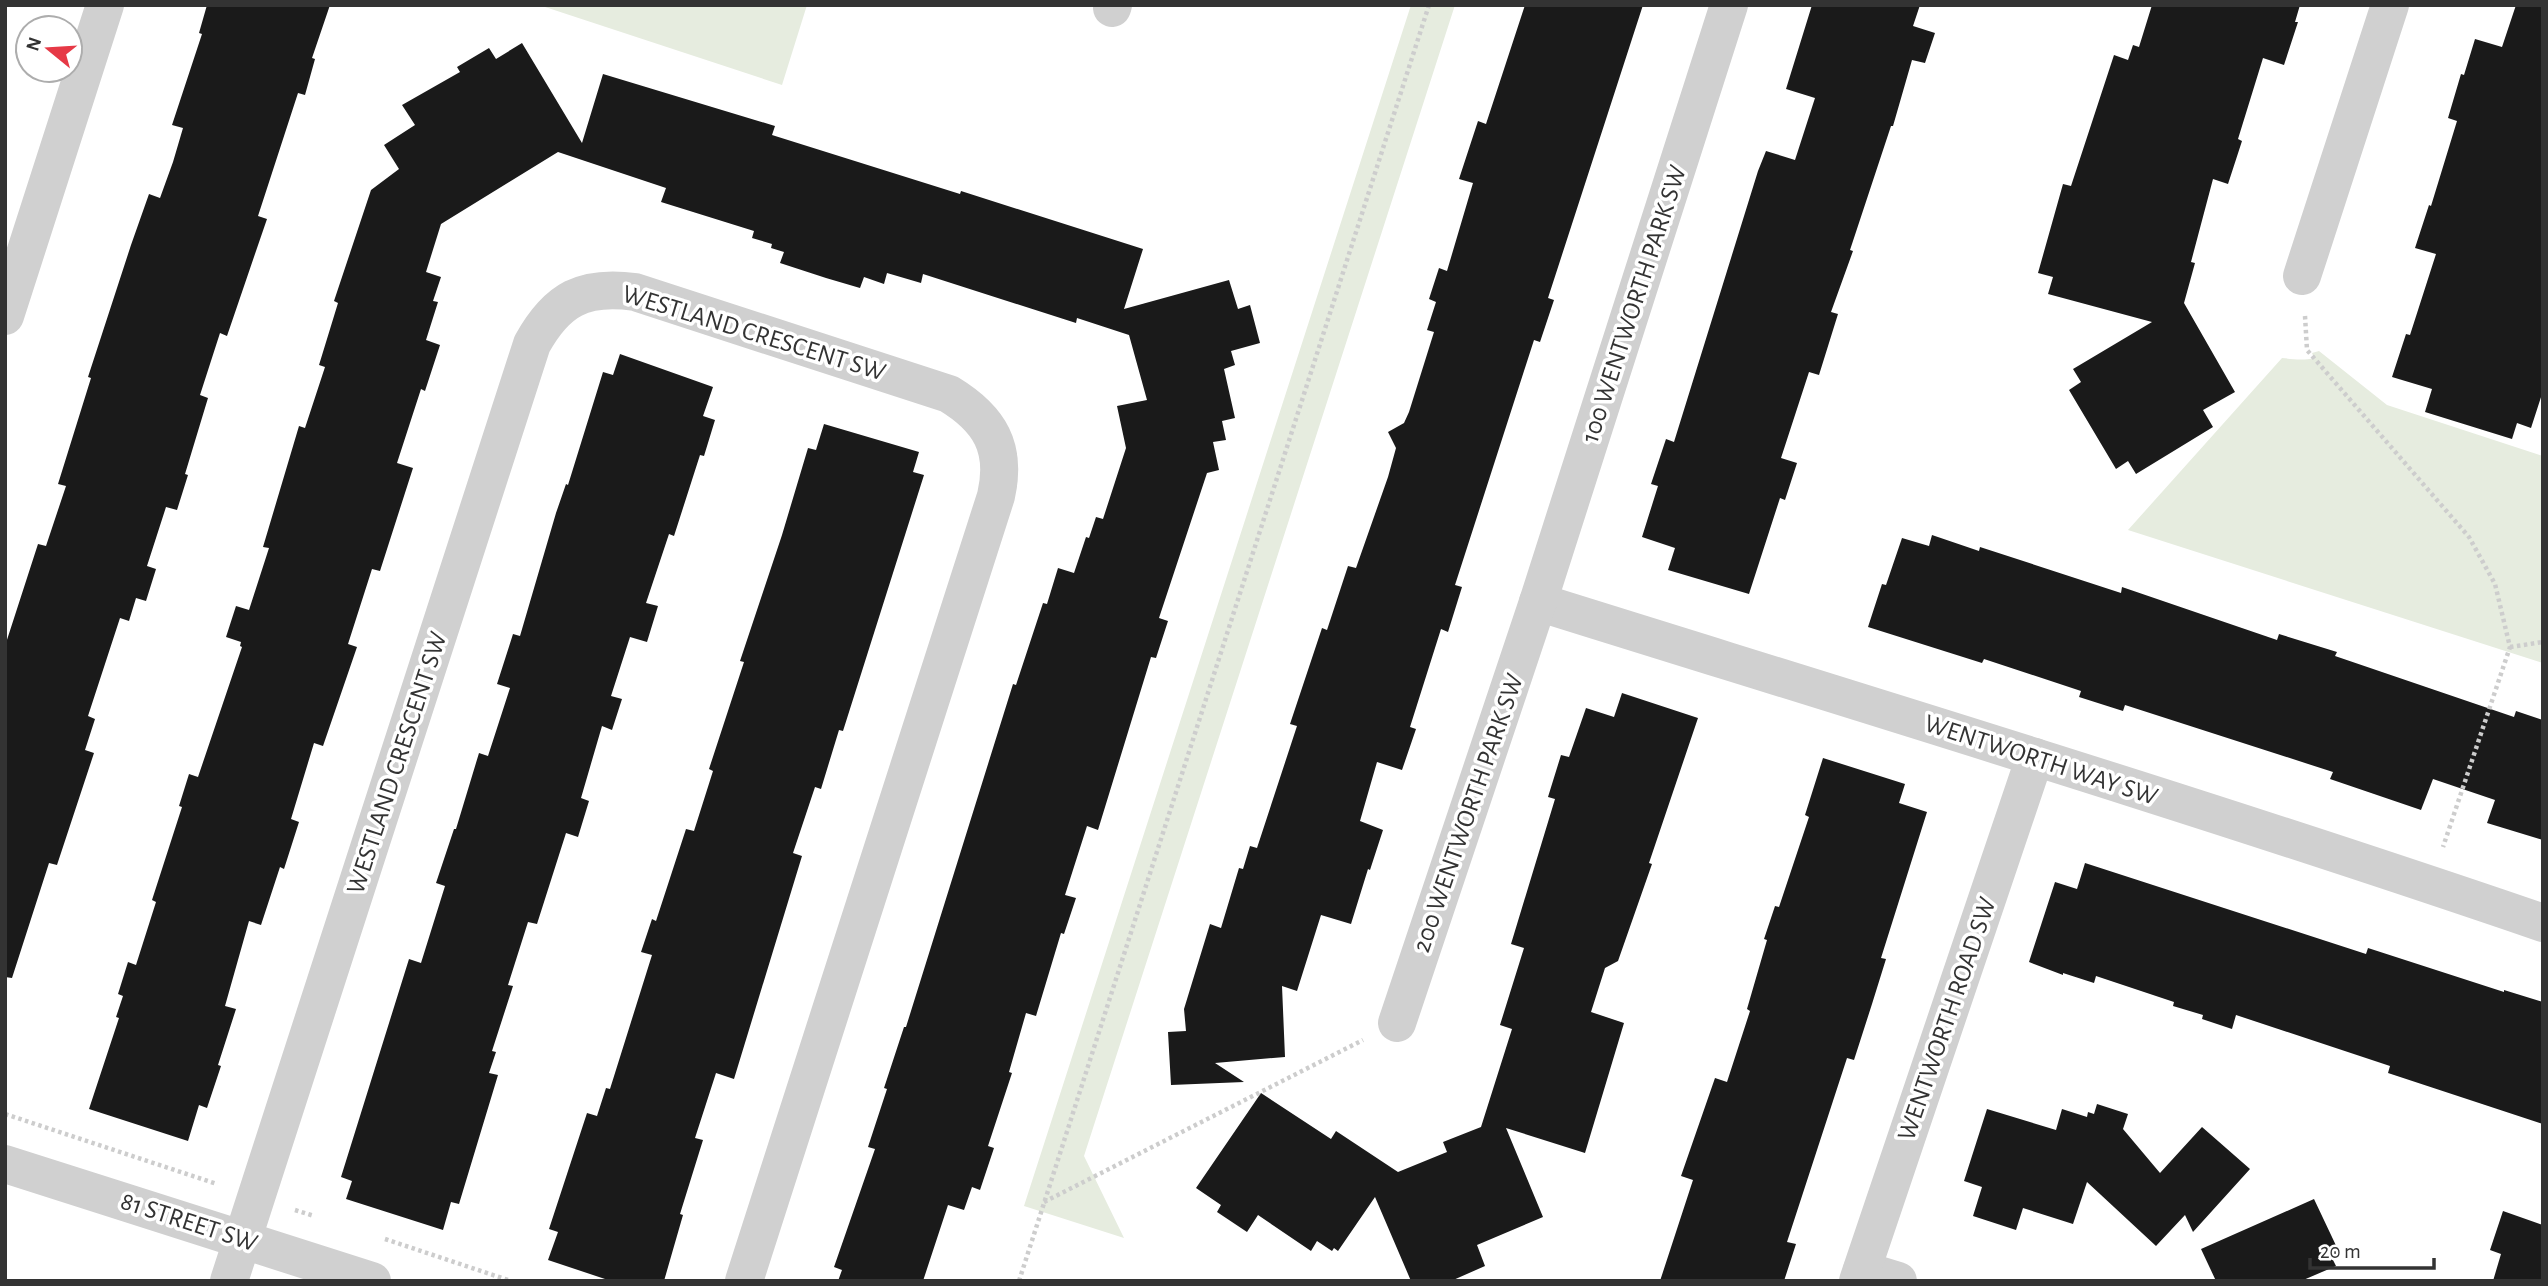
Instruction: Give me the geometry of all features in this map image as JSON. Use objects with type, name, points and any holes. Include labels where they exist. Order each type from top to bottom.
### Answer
[{"type":"street","points":[[5,316],[105,5]]},
{"type":"street","name":"100 WENTWORTH PARK SW","points":[[1538,602],[1729,5]]},
{"type":"street","points":[[2302,276],[2390,5]]},
{"type":"street","name":"WESTLAND CRESCENT SW","points":[[229,1281],[532,344],[544,322],[561,304],[583,293],[610,288],[635,292],[949,394],[970,407],[990,430],[1001,475],[744,1281]]},
{"type":"street","name":"WENTWORTH WAY SW","points":[[1538,602],[2035,757],[2543,923]]},
{"type":"street","name":"200 WENTWORTH PARK SW","points":[[1397,1023],[1538,602]]},
{"type":"street","name":"WENTWORTH ROAD SW","points":[[1860,1275],[2035,757]]},
{"type":"street","name":"81 STREET SW","points":[[5,1164],[372,1281]]},
{"type":"street","points":[[1860,1275],[1898,1281]]},
{"type":"path","points":[[1019,1281],[1429,5]]},
{"type":"path","points":[[2302,276],[2307,350],[2469,537],[2495,583],[2510,647],[2430,884]]},
{"type":"path","points":[[2510,647],[2543,642]]},
{"type":"path","points":[[1043,1203],[1397,1023]]},
{"type":"shaded area","points":[[539,5],[807,5],[782,85]]},
{"type":"shaded area","points":[[1411,5],[1455,5],[1084,1156],[1124,1238],[1024,1206]]},
{"type":"shaded area","points":[[2319,351],[2387,405],[2543,456],[2543,663],[2128,530],[2282,358],[2310,359],[2314,358],[2312,353]]},
{"type":"building","points":[[207,5],[330,5],[312,58],[315,59],[305,95],[298,93],[258,216],[267,219],[227,336],[220,333],[200,395],[208,398],[177,510],[166,507],[147,566],[156,569],[146,601],[136,598],[129,621],[120,618],[88,716],[95,719],[85,750],[94,753],[57,865],[49,863],[12,978],[5,977],[5,646],[38,544],[46,546],[66,486],[58,484],[91,378],[88,377],[131,245],[149,194],[160,198],[173,162],[183,128],[172,125],[202,34],[199,33]]},
{"type":"building","points":[[1525,5],[1643,5],[1548,298],[1554,300],[1540,342],[1534,340],[1455,585],[1462,587],[1448,632],[1441,629],[1410,727],[1416,729],[1402,770],[1377,762],[1360,821],[1383,830],[1370,870],[1368,869],[1351,924],[1321,915],[1297,991],[1282,986],[1285,1057],[1215,1063],[1244,1082],[1171,1085],[1168,1032],[1186,1031],[1184,1009],[1210,924],[1221,928],[1239,868],[1243,869],[1250,846],[1257,848],[1297,726],[1290,724],[1322,628],[1327,630],[1348,566],[1356,568],[1388,477],[1396,448],[1388,432],[1404,423],[1409,412],[1434,332],[1427,330],[1436,302],[1429,299],[1439,268],[1447,271],[1473,183],[1459,179],[1478,121],[1486,124]]},
{"type":"building","points":[[1812,5],[1920,5],[1913,26],[1935,33],[1925,63],[1912,60],[1893,126],[1850,250],[1853,251],[1831,312],[1838,314],[1819,375],[1809,372],[1781,458],[1797,463],[1785,500],[1780,498],[1749,594],[1668,570],[1675,548],[1642,537],[1658,486],[1651,484],[1666,439],[1674,442],[1758,171],[1766,151],[1795,160],[1815,98],[1786,89]]},
{"type":"building","points":[[2152,5],[2300,5],[2295,22],[2298,22],[2284,65],[2263,58],[2238,139],[2242,141],[2228,184],[2213,179],[2191,262],[2195,263],[2184,303],[2235,392],[2203,410],[2213,427],[2136,474],[2128,461],[2116,469],[2069,390],[2081,382],[2073,369],[2152,322],[2048,294],[2053,277],[2038,273],[2063,184],[2071,186],[2114,55],[2128,60],[2133,45],[2139,47]]},
{"type":"building","points":[[2516,5],[2543,5],[2543,391],[2531,428],[2517,423],[2512,439],[2425,412],[2432,389],[2392,377],[2406,334],[2410,335],[2436,254],[2415,248],[2457,121],[2448,118],[2461,74],[2464,75],[2475,39],[2502,47]]},
{"type":"building","points":[[522,43],[582,143],[603,74],[775,126],[772,135],[1143,249],[1124,309],[1229,280],[1238,309],[1250,305],[1260,343],[1231,351],[1235,365],[1224,369],[1235,418],[1222,421],[1226,440],[1213,442],[1219,470],[1207,473],[1159,618],[1168,621],[1156,658],[1151,657],[1098,830],[1087,826],[1065,895],[1076,898],[1064,934],[1061,933],[1036,1016],[1026,1013],[1009,1072],[1012,1073],[988,1146],[994,1148],[980,1190],[972,1187],[964,1210],[948,1205],[923,1281],[838,1281],[842,1270],[834,1267],[875,1149],[868,1147],[887,1089],[884,1088],[906,1027],[1013,684],[1016,685],[1043,603],[1047,604],[1058,568],[1074,573],[1096,517],[1103,519],[1126,448],[1117,406],[1147,400],[1129,335],[1077,318],[1076,323],[923,274],[921,283],[887,273],[884,284],[864,277],[860,288],[826,278],[780,263],[784,252],[771,248],[772,244],[752,238],[754,231],[661,202],[666,188],[558,152],[441,224],[426,272],[441,277],[433,301],[438,302],[426,340],[440,345],[425,391],[421,389],[397,463],[413,468],[380,571],[372,569],[348,644],[357,647],[323,746],[314,743],[291,819],[299,822],[284,869],[280,867],[261,925],[249,921],[225,1006],[236,1009],[207,1108],[199,1105],[188,1141],[89,1109],[119,1018],[116,1017],[123,996],[118,994],[128,962],[136,965],[156,902],[152,900],[182,807],[179,806],[189,774],[198,777],[242,647],[241,642],[226,637],[236,606],[249,610],[269,548],[263,547],[299,426],[305,428],[325,367],[319,365],[338,303],[334,301],[371,190],[399,169],[384,145],[415,125],[402,105],[460,72],[457,67],[489,48],[496,59]]},
{"type":"building","points":[[620,354],[713,387],[703,416],[715,420],[704,456],[700,455],[674,536],[669,534],[646,603],[658,606],[647,642],[630,637],[611,696],[622,699],[612,730],[602,726],[581,798],[589,801],[578,837],[566,833],[537,924],[528,922],[508,985],[513,986],[492,1051],[496,1052],[489,1073],[498,1075],[459,1204],[451,1202],[443,1230],[346,1199],[352,1181],[341,1177],[409,959],[421,963],[445,886],[436,883],[479,753],[488,756],[510,688],[497,684],[513,634],[520,636],[556,513],[566,484],[568,485],[603,372],[613,375]]},
{"type":"building","points":[[824,424],[919,452],[913,472],[924,475],[843,731],[839,730],[821,789],[815,787],[793,853],[802,856],[734,1079],[716,1073],[695,1138],[703,1140],[680,1214],[683,1215],[664,1281],[611,1281],[548,1260],[558,1232],[549,1229],[587,1113],[597,1116],[606,1088],[610,1089],[652,955],[641,952],[652,919],[656,921],[686,829],[694,831],[713,771],[709,769],[744,662],[740,661],[808,448],[816,450]]},
{"type":"building","points":[[1932,535],[1979,551],[1980,547],[2121,593],[2122,587],[2277,640],[2279,634],[2337,652],[2335,656],[2514,717],[2516,711],[2543,720],[2543,840],[2487,823],[2495,800],[2433,779],[2421,810],[2330,779],[2333,772],[2125,705],[2123,711],[2079,697],[2081,691],[1984,659],[1982,663],[1868,627],[1882,584],[1886,585],[1902,538],[1929,546]]},
{"type":"building","points":[[1622,693],[1698,718],[1618,961],[1605,968],[1591,1012],[1624,1023],[1585,1153],[1506,1128],[1543,1217],[1477,1245],[1485,1266],[1451,1281],[1411,1281],[1375,1197],[1338,1251],[1334,1248],[1332,1251],[1317,1241],[1311,1251],[1258,1215],[1247,1232],[1217,1212],[1221,1205],[1196,1188],[1261,1093],[1331,1139],[1336,1131],[1398,1172],[1447,1152],[1443,1142],[1481,1127],[1512,1029],[1500,1025],[1524,948],[1511,944],[1555,799],[1548,797],[1561,755],[1569,757],[1586,708],[1614,717]]},
{"type":"building","points":[[1823,758],[1905,784],[1899,803],[1927,812],[1881,958],[1886,959],[1872,1004],[1854,1060],[1847,1058],[1787,1242],[1796,1244],[1784,1281],[1660,1281],[1693,1180],[1681,1176],[1715,1078],[1727,1082],[1750,1011],[1747,1009],[1767,940],[1764,939],[1775,906],[1779,907],[1809,817],[1805,815]]},
{"type":"building","points":[[2085,863],[2366,954],[2368,948],[2543,1002],[2543,1124],[2388,1073],[2390,1066],[2236,1015],[2232,1029],[2202,1019],[2203,1015],[2173,1006],[2174,1002],[2096,976],[2094,983],[2029,962],[2055,882],[2077,889]]},
{"type":"building","points":[[2097,1104],[2128,1114],[2123,1129],[2160,1173],[2202,1127],[2250,1169],[2193,1232],[2185,1215],[2156,1246],[2087,1182],[2073,1224],[2023,1208],[2016,1230],[1973,1216],[1982,1187],[1964,1181],[1987,1109],[2056,1130],[2062,1109],[2087,1117],[2088,1112],[2094,1114]]},
{"type":"building","points":[[2314,1199],[2340,1254],[2332,1258],[2336,1266],[2301,1281],[2216,1281],[2201,1249]]},
{"type":"building","points":[[2503,1211],[2543,1225],[2543,1281],[2493,1281],[2501,1254],[2490,1250]]}]
